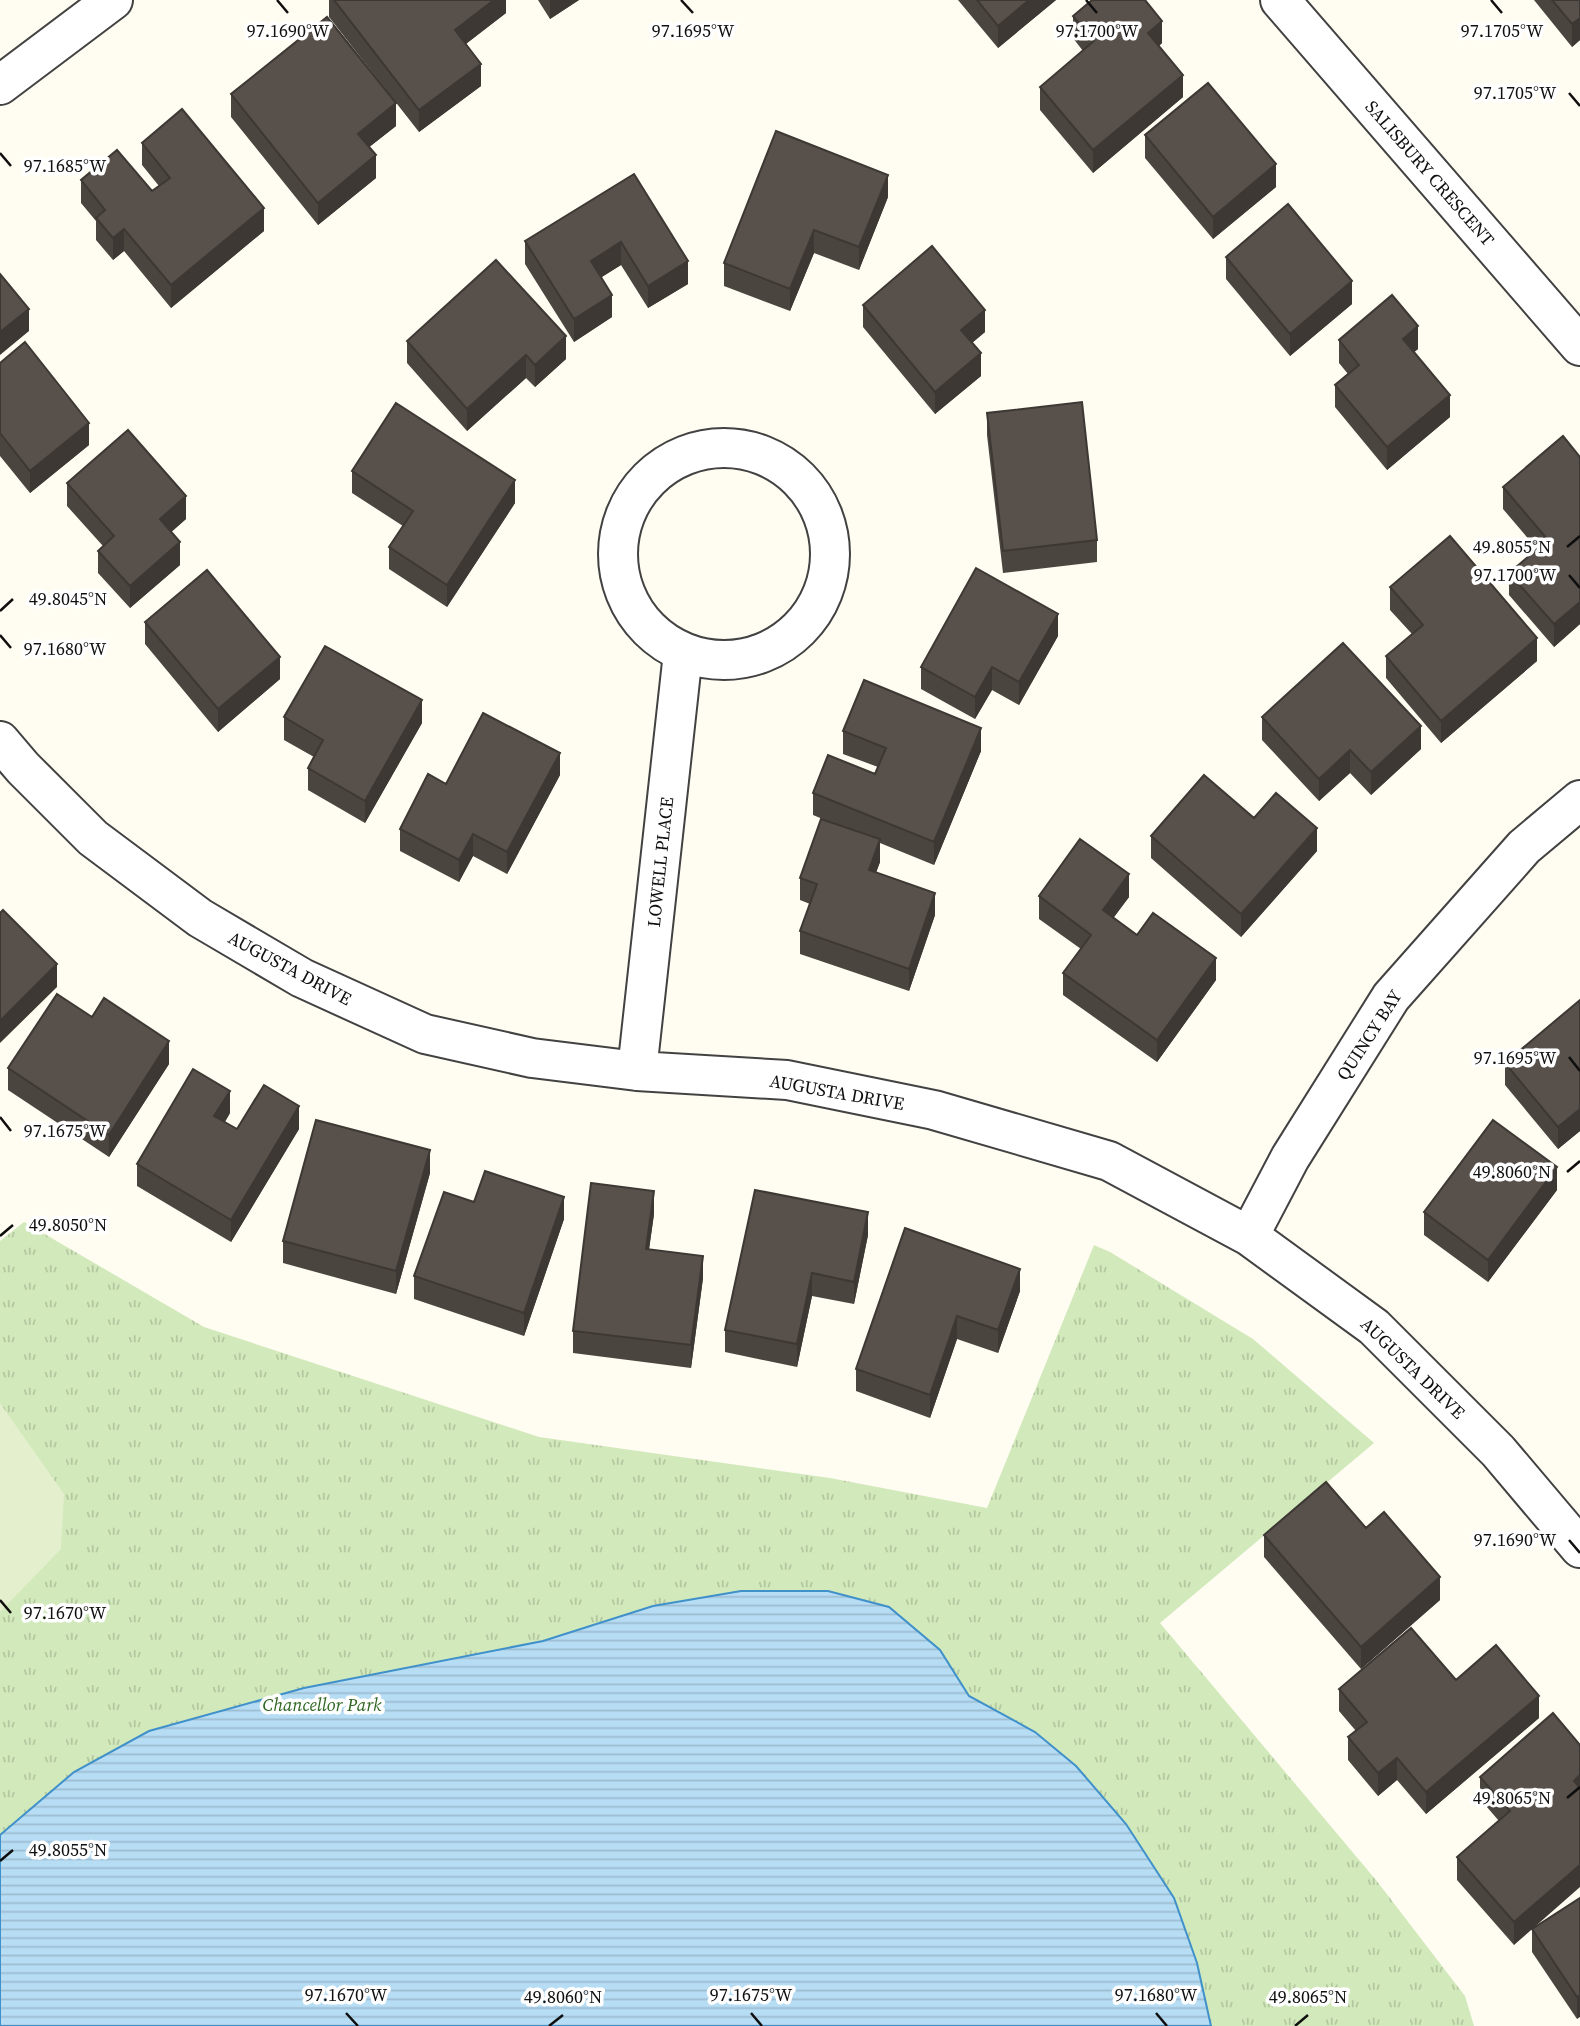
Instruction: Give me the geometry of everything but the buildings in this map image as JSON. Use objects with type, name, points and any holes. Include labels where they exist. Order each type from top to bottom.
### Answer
[{"type":"street","points":[[0,85],[113,0]]},
{"type":"street","name":"SALISBURY CRESCENT","points":[[1280,0],[1580,346]]},
{"type":"street","points":[[725,447],[761,454],[793,472],[814,498],[828,532],[828,575],[812,613],[775,647],[757,656],[721,661],[683,653],[642,624],[623,592],[617,562],[621,525],[642,485],[676,459],[725,447]]},
{"type":"street","name":"LOWELL PLACE","points":[[637,1072],[683,653]]},
{"type":"street","name":"AUGUSTA DRIVE","points":[[0,741],[93,838],[200,918],[302,978],[425,1034],[532,1058],[637,1072],[787,1080],[934,1110],[1109,1161],[1249,1237],[1374,1327],[1498,1451],[1580,1548]]},
{"type":"street","name":"QUINCY BAY","points":[[1249,1237],[1290,1158],[1391,997],[1524,847],[1580,800]]},
{"type":"green space","name":"Chancellor Park","points":[[24,1222],[204,1327],[539,1437],[830,1478],[987,1508],[1094,1245],[1110,1252],[1253,1339],[1374,1443],[1160,1623],[1376,1880],[1465,1996],[1474,2026],[0,2026],[0,1241]]},
{"type":"green space","points":[[0,1403],[64,1494],[61,1549],[0,1612]]},
{"type":"water","points":[[741,1591],[828,1591],[889,1607],[940,1650],[969,1696],[1035,1732],[1076,1766],[1126,1824],[1174,1898],[1197,1963],[1211,2026],[0,2026],[0,1835],[74,1772],[149,1731],[304,1688],[543,1641],[653,1606]]}]
